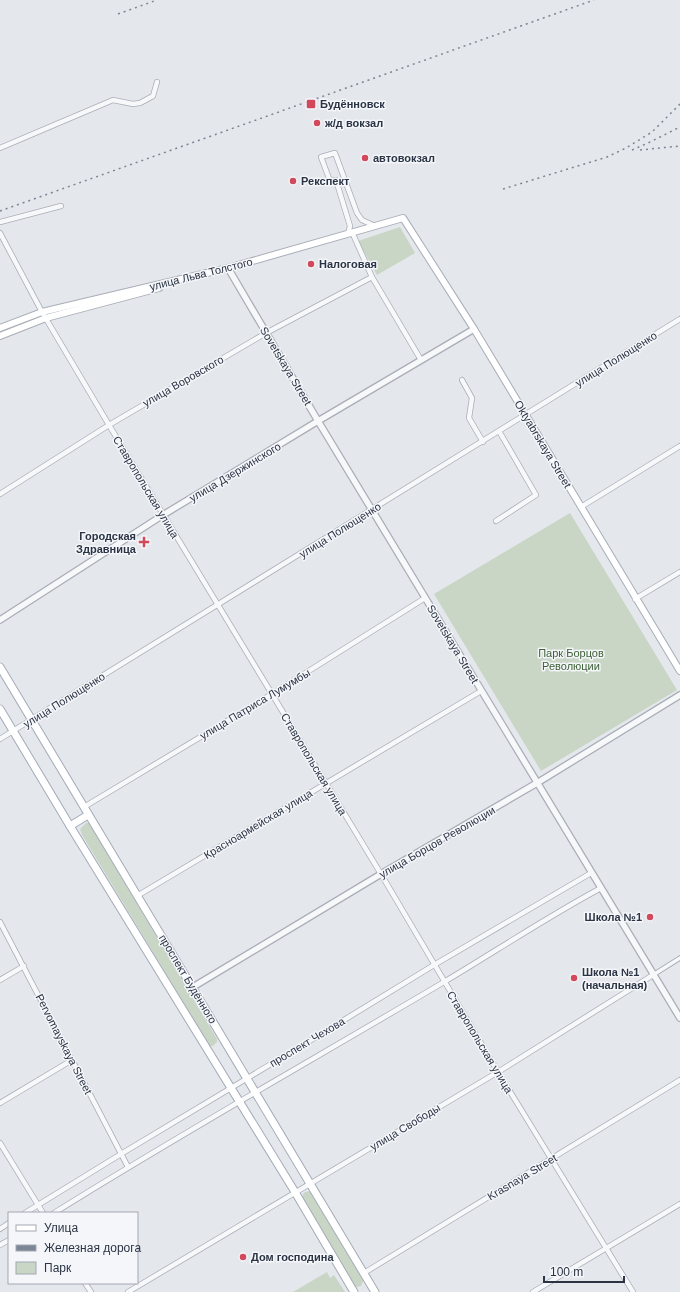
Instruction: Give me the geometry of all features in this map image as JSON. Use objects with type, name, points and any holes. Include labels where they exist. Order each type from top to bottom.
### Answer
[{"type":"main road","name":"улица Льва Толстого","points":[[0,336],[46,318],[228,269],[403,218]]},
{"type":"main road","name":"Oktyabrskaya Street","points":[[403,218],[474,329],[680,671]]},
{"type":"main road","name":"улица Льва Толстого","points":[[0,328],[42,312],[228,269]]},
{"type":"main road","name":"проспект Будённого","points":[[0,667],[375,1292]]},
{"type":"main road","name":"проспект Будённого","points":[[0,709],[70,826],[295,1192],[354,1292]]},
{"type":"main road","points":[[70,826],[88,815]]},
{"type":"street","points":[[0,148],[113,100],[133,104],[140,102],[153,96],[157,82]]},
{"type":"street","points":[[375,226],[362,220],[357,213],[335,153],[322,157],[330,181],[336,180],[350,226],[350,233],[372,277],[421,360]]},
{"type":"street","points":[[0,222],[61,206]]},
{"type":"street","name":"Ставропольская улица","points":[[0,233],[42,312],[109,425],[381,874],[498,1072],[633,1292]]},
{"type":"street","name":"Sovetskaya Street","points":[[228,269],[537,784],[680,1018]]},
{"type":"street","name":"улица Воровского","points":[[0,494],[109,425],[266,333],[372,277]]},
{"type":"street","name":"улица Полющенко","points":[[0,739],[218,606],[525,415],[679,322]]},
{"type":"street","name":"улица Дзержинского","points":[[0,620],[163,515],[474,329]]},
{"type":"street","points":[[462,380],[472,398],[469,418],[482,442]]},
{"type":"street","points":[[496,521],[536,495],[499,431]]},
{"type":"street","points":[[580,507],[680,446]]},
{"type":"street","points":[[636,599],[680,572]]},
{"type":"street","name":"улица Патриса Лумумбы","points":[[84,807],[272,694],[425,598]]},
{"type":"street","name":"Красноармейская улица","points":[[137,896],[481,691]]},
{"type":"street","name":"улица Борцов Революции","points":[[193,987],[381,874],[537,784],[680,695]]},
{"type":"street","name":"проспект Чехова","points":[[27,1212],[434,965],[591,873]]},
{"type":"street","name":"проспект Чехова","points":[[56,1212],[255,1091],[444,982],[601,888]]},
{"type":"street","name":"Pervomayskaya Street","points":[[0,922],[128,1167]]},
{"type":"street","name":"улица Свободы","points":[[128,1292],[498,1072],[680,958]]},
{"type":"street","points":[[0,980],[24,966]]},
{"type":"street","points":[[0,1103],[72,1060]]},
{"type":"street","name":"Krasnaya Street","points":[[364,1273],[552,1160],[680,1080]]},
{"type":"street","points":[[0,1143],[42,1212]]},
{"type":"street","points":[[533,1292],[680,1204]]},
{"type":"green space","points":[[400,227],[415,253],[377,275],[358,241]]},
{"type":"green space","name":"Парк Борцов Революции","points":[[570,513],[677,690],[541,771],[434,594]]},
{"type":"green space","points":[[86,823],[89,823],[217,1039],[217,1042],[213,1046],[210,1046],[82,835],[80,829]]},
{"type":"green space","points":[[311,1191],[364,1279],[361,1286],[356,1287],[352,1284],[302,1198],[305,1192]]},
{"type":"green space","points":[[327,1272],[330,1278],[334,1275],[345,1292],[293,1292]]},
{"type":"railway","points":[[118,14],[157,0]]},
{"type":"railway","points":[[0,211],[594,0]]},
{"type":"railway","points":[[503,189],[607,157],[626,148],[652,132],[680,104]]},
{"type":"railway","points":[[632,150],[680,127]]},
{"type":"railway","points":[[640,150],[680,146]]},
{"type":"place","name":"Будённовск","points":[[311,104]]},
{"type":"place","name":"ж/д вокзал","points":[[317,123]]},
{"type":"place","name":"автовокзал","points":[[365,158]]},
{"type":"place","name":"Рекспект","points":[[293,181]]},
{"type":"place","name":"Налоговая","points":[[311,264]]},
{"type":"place","name":"Городская Здравница","points":[[144,542]]},
{"type":"place","name":"Школа №1","points":[[650,917]]},
{"type":"place","name":"Школа №1 (начальная)","points":[[574,978]]},
{"type":"place","name":"Дом господина","points":[[243,1257]]}]
